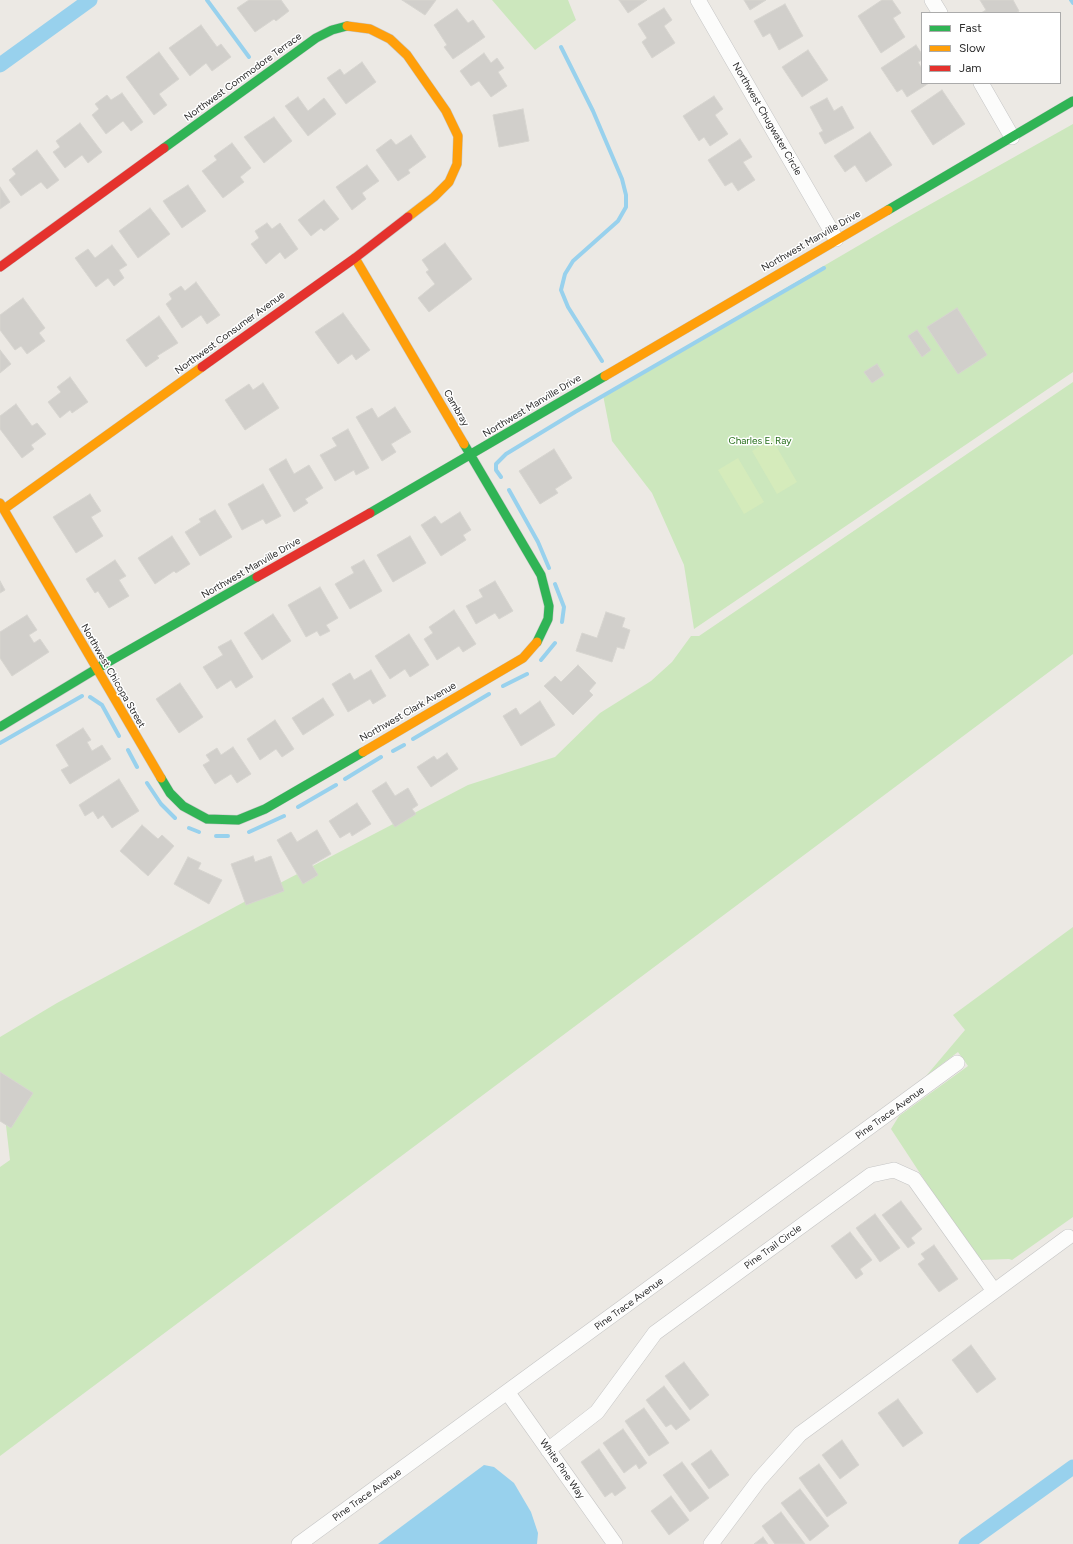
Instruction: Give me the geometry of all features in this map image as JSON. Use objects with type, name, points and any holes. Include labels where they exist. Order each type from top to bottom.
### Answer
[{"type":"street","name":"Northwest Chugwater Circle","points":[[698,0],[836,239]]},
{"type":"street","points":[[932,0],[939,12]]},
{"type":"street","name":"Northwest Commodore Terrace","points":[[0,267],[316,38],[332,30],[348,26],[370,29],[390,39],[407,55],[446,111],[458,136],[457,164]]},
{"type":"street","points":[[982,84],[1012,137]]},
{"type":"street","name":"Northwest Manville Drive","points":[[0,727],[96,669],[471,455],[1073,101]]},
{"type":"street","name":"Northwest Consumer Avenue","points":[[2,506],[355,258],[434,197],[449,182],[457,164]]},
{"type":"street","name":"Cambray","points":[[355,258],[540,575],[547,593]]},
{"type":"street","name":"Northwest Chicopa Street","points":[[2,506],[154,768],[176,800],[191,812],[207,820],[238,820]]},
{"type":"street","name":"Northwest Clark Avenue","points":[[238,820],[265,808],[523,658],[533,648],[544,631],[549,606],[547,593]]},
{"type":"street","name":"Pine Trace Avenue","points":[[299,1544],[508,1393],[957,1063]]},
{"type":"street","name":"Pine Trail Circle","points":[[548,1450],[597,1412],[655,1333],[871,1175],[894,1170],[914,1179],[994,1291]]},
{"type":"street","points":[[711,1544],[759,1480],[800,1434],[1068,1237]]},
{"type":"street","name":"White Pine Way","points":[[508,1393],[615,1544]]},
{"type":"green space","points":[[492,0],[568,0],[576,20],[535,50]]},
{"type":"green space","name":"Charles E. Ray","points":[[1073,124],[1073,372],[694,629],[684,565],[652,493],[612,441],[603,395],[904,219]]},
{"type":"green space","points":[[1073,382],[1073,654],[0,1456],[0,1167],[10,1160],[2,1091],[0,1089],[0,1037],[57,1003],[257,895],[468,785],[555,757],[600,713],[651,681],[672,662],[691,636],[699,636]]},
{"type":"green space","points":[[772,439],[797,482],[777,494],[752,451]]},
{"type":"green space","points":[[738,458],[764,502],[744,514],[718,470]]},
{"type":"green space","points":[[1073,927],[1073,1217],[1012,1260],[981,1260],[931,1190],[891,1129],[899,1116],[968,1066],[958,1052],[926,1076],[965,1030],[953,1015]]},
{"type":"water","points":[[484,1465],[494,1467],[514,1483],[531,1512],[538,1533],[537,1544],[378,1544]]},
{"type":"building","points":[[249,0],[281,0],[289,11],[276,21],[274,19],[255,32],[237,8]]},
{"type":"building","points":[[402,0],[436,0],[425,15]]},
{"type":"building","points":[[619,0],[647,0],[628,13]]},
{"type":"building","points":[[744,0],[766,0],[750,10]]},
{"type":"building","points":[[882,0],[892,0],[901,13],[893,18],[905,37],[881,53],[858,16]]},
{"type":"building","points":[[980,0],[1013,0],[1019,11],[983,12],[986,10]]},
{"type":"building","points":[[785,4],[803,36],[779,50],[770,33],[763,37],[754,21]]},
{"type":"building","points":[[664,8],[672,20],[664,26],[675,43],[652,58],[642,42],[647,38],[638,24]]},
{"type":"building","points":[[457,9],[468,23],[473,20],[485,37],[453,59],[444,47],[447,45],[434,25]]},
{"type":"building","points":[[201,25],[217,47],[221,44],[231,57],[212,71],[206,63],[190,76],[169,48]]},
{"type":"building","points":[[916,45],[921,52],[921,60],[918,62],[921,67],[921,84],[927,84],[907,97],[902,89],[897,92],[881,68]]},
{"type":"building","points":[[808,50],[828,80],[802,97],[782,67]]},
{"type":"building","points":[[159,52],[179,79],[159,94],[167,105],[154,115],[126,77]]},
{"type":"building","points":[[484,53],[491,63],[497,58],[504,68],[498,72],[507,86],[491,97],[479,81],[471,86],[460,71]]},
{"type":"building","points":[[362,62],[376,82],[346,104],[327,78],[340,69],[344,75]]},
{"type":"building","points":[[942,90],[965,124],[933,145],[911,111]]},
{"type":"building","points":[[122,93],[143,122],[131,131],[123,121],[106,134],[92,115],[99,109],[95,104],[107,95],[111,100]]},
{"type":"building","points":[[714,96],[723,109],[715,115],[728,134],[710,146],[704,137],[699,141],[683,116]]},
{"type":"building","points":[[298,97],[308,111],[324,98],[336,114],[308,136],[285,106]]},
{"type":"building","points":[[827,98],[834,111],[842,106],[854,128],[825,144],[819,133],[823,131],[810,107]]},
{"type":"building","points":[[523,109],[529,141],[499,147],[493,115]]},
{"type":"building","points":[[274,117],[292,141],[264,163],[244,137]]},
{"type":"building","points":[[80,123],[102,152],[88,163],[82,155],[65,168],[53,152],[60,147],[56,141]]},
{"type":"building","points":[[870,132],[892,165],[866,182],[855,165],[845,172],[834,156]]},
{"type":"building","points":[[411,135],[426,157],[408,170],[410,173],[398,181],[376,150],[391,139],[396,145]]},
{"type":"building","points":[[740,139],[752,157],[743,162],[755,180],[738,191],[732,182],[725,186],[708,160]]},
{"type":"building","points":[[232,143],[251,168],[240,177],[244,182],[223,198],[202,171],[217,160],[214,156]]},
{"type":"building","points":[[37,150],[59,180],[47,189],[41,182],[21,196],[9,180],[16,174],[12,169]]},
{"type":"building","points":[[367,165],[379,181],[362,193],[366,199],[352,210],[336,187]]},
{"type":"building","points":[[188,185],[206,211],[182,228],[163,201]]},
{"type":"building","points":[[0,187],[10,202],[0,209]]},
{"type":"building","points":[[324,200],[339,219],[324,231],[321,228],[311,236],[298,220]]},
{"type":"building","points":[[150,208],[170,234],[138,258],[119,231]]},
{"type":"building","points":[[267,223],[272,229],[280,223],[298,249],[285,259],[280,252],[266,264],[251,244],[259,238],[255,231]]},
{"type":"building","points":[[445,243],[472,279],[429,312],[418,298],[435,284],[426,272],[429,270],[422,260]]},
{"type":"building","points":[[112,245],[127,265],[119,270],[124,278],[114,286],[108,278],[96,287],[75,258],[88,249],[95,258]]},
{"type":"building","points":[[196,282],[220,315],[207,324],[201,315],[182,328],[166,304],[172,299],[169,294],[181,286],[185,291]]},
{"type":"building","points":[[23,298],[45,328],[39,333],[45,341],[27,354],[21,346],[15,350],[0,330],[0,315]]},
{"type":"building","points":[[957,308],[987,355],[958,374],[927,327]]},
{"type":"building","points":[[343,313],[370,350],[356,360],[352,354],[338,364],[315,332]]},
{"type":"building","points":[[159,316],[178,343],[157,356],[159,358],[146,367],[126,340]]},
{"type":"building","points":[[917,330],[931,350],[922,357],[908,336]]},
{"type":"building","points":[[0,350],[11,364],[0,373]]},
{"type":"building","points":[[877,364],[884,375],[872,383],[864,372]]},
{"type":"building","points":[[70,377],[88,402],[72,413],[70,410],[60,418],[48,402],[61,392],[57,387]]},
{"type":"building","points":[[263,383],[279,408],[245,430],[225,400],[249,384],[253,390]]},
{"type":"building","points":[[16,404],[32,426],[37,423],[46,434],[31,445],[34,449],[22,458],[0,429],[0,416]]},
{"type":"building","points":[[395,407],[411,432],[391,444],[396,452],[382,461],[356,417],[372,408],[378,418]]},
{"type":"building","points":[[348,429],[369,468],[356,475],[354,470],[335,481],[320,455],[337,446],[332,438]]},
{"type":"building","points":[[554,449],[572,478],[555,489],[558,493],[540,504],[519,471]]},
{"type":"building","points":[[286,459],[294,474],[309,465],[323,488],[305,499],[308,503],[294,512],[269,469]]},
{"type":"building","points":[[263,484],[281,516],[266,524],[263,519],[242,530],[228,504]]},
{"type":"building","points":[[90,494],[101,511],[91,517],[103,536],[76,553],[53,517]]},
{"type":"building","points":[[215,510],[232,537],[200,556],[185,532],[201,522],[199,519]]},
{"type":"building","points":[[460,512],[471,530],[463,535],[466,540],[441,556],[421,525],[435,516],[441,524]]},
{"type":"building","points":[[172,536],[190,564],[176,573],[174,571],[155,584],[138,558]]},
{"type":"building","points":[[410,536],[426,563],[393,582],[377,555]]},
{"type":"building","points":[[115,560],[126,576],[119,580],[129,596],[109,608],[98,591],[95,593],[86,579]]},
{"type":"building","points":[[364,560],[382,591],[350,609],[335,584],[354,573],[351,567]]},
{"type":"building","points":[[0,581],[5,590],[0,593]]},
{"type":"building","points":[[495,581],[513,611],[499,619],[495,613],[476,624],[466,606],[483,597],[479,590]]},
{"type":"building","points":[[320,587],[338,618],[326,625],[330,631],[320,636],[317,631],[306,637],[288,605]]},
{"type":"building","points":[[454,610],[476,644],[463,652],[459,646],[437,660],[424,639],[433,633],[429,627]]},
{"type":"building","points":[[606,612],[625,618],[622,627],[630,630],[624,649],[617,647],[612,662],[576,651],[582,633],[597,638]]},
{"type":"building","points":[[273,614],[291,641],[262,660],[244,633]]},
{"type":"building","points":[[27,615],[37,630],[29,635],[34,643],[40,639],[49,652],[12,676],[0,658],[0,632]]},
{"type":"building","points":[[409,634],[429,665],[410,677],[405,669],[390,679],[375,656]]},
{"type":"building","points":[[231,640],[253,677],[236,688],[231,680],[217,689],[203,667],[223,655],[218,647]]},
{"type":"building","points":[[578,665],[596,683],[589,691],[593,695],[573,715],[544,686],[555,676],[561,682]]},
{"type":"building","points":[[371,670],[386,696],[373,704],[370,699],[348,712],[332,684],[350,673],[354,680]]},
{"type":"building","points":[[180,683],[203,717],[179,733],[156,699]]},
{"type":"building","points":[[323,698],[334,715],[303,735],[292,718]]},
{"type":"building","points":[[540,701],[555,725],[521,746],[503,716],[516,708],[520,715]]},
{"type":"building","points":[[275,720],[294,749],[282,757],[276,749],[260,760],[247,739]]},
{"type":"building","points":[[83,728],[91,740],[87,742],[92,751],[102,745],[111,759],[70,784],[61,770],[69,766],[56,745]]},
{"type":"building","points":[[233,747],[251,774],[237,783],[231,774],[215,784],[203,765],[210,761],[206,755],[217,748],[221,755]]},
{"type":"building","points":[[447,753],[458,769],[431,787],[417,767],[434,756],[437,760]]},
{"type":"building","points":[[119,779],[139,811],[112,828],[103,815],[98,819],[93,811],[85,816],[79,805]]},
{"type":"building","points":[[386,782],[395,796],[408,788],[418,805],[412,809],[416,814],[395,827],[372,791]]},
{"type":"building","points":[[357,803],[371,824],[352,836],[350,832],[340,838],[329,821]]},
{"type":"building","points":[[142,825],[158,839],[162,835],[174,846],[148,876],[120,851]]},
{"type":"building","points":[[317,830],[331,854],[312,865],[318,875],[303,884],[277,840],[291,832],[297,842]]},
{"type":"building","points":[[253,856],[255,862],[271,856],[284,891],[246,905],[231,864]]},
{"type":"building","points":[[188,857],[201,863],[198,869],[222,880],[209,904],[174,884]]},
{"type":"building","points":[[0,1072],[33,1093],[11,1128],[0,1121]]},
{"type":"building","points":[[901,1201],[922,1229],[911,1238],[915,1243],[908,1248],[882,1215]]},
{"type":"building","points":[[875,1214],[900,1248],[880,1262],[856,1228]]},
{"type":"building","points":[[850,1232],[872,1260],[860,1269],[863,1274],[856,1279],[831,1246]]},
{"type":"building","points":[[934,1245],[958,1279],[939,1292],[918,1264],[925,1259],[921,1254]]},
{"type":"building","points":[[971,1345],[996,1379],[977,1393],[952,1360]]},
{"type":"building","points":[[684,1362],[709,1395],[690,1410],[665,1376]]},
{"type":"building","points":[[664,1386],[690,1420],[676,1430],[671,1424],[666,1427],[646,1400]]},
{"type":"building","points":[[898,1399],[923,1433],[903,1447],[878,1413]]},
{"type":"building","points":[[644,1408],[669,1443],[649,1456],[625,1421]]},
{"type":"building","points":[[623,1429],[647,1463],[639,1469],[636,1464],[624,1473],[603,1443]]},
{"type":"building","points":[[842,1440],[859,1465],[840,1479],[822,1455]]},
{"type":"building","points":[[599,1449],[626,1488],[615,1496],[612,1492],[605,1497],[581,1462]]},
{"type":"building","points":[[711,1450],[729,1475],[709,1489],[691,1464]]},
{"type":"building","points":[[682,1462],[709,1498],[690,1512],[663,1475]]},
{"type":"building","points":[[819,1464],[847,1503],[827,1517],[799,1478]]},
{"type":"building","points":[[800,1489],[829,1526],[810,1541],[781,1503]]},
{"type":"building","points":[[671,1496],[689,1520],[669,1535],[651,1511]]},
{"type":"building","points":[[781,1512],[805,1544],[775,1544],[762,1526]]},
{"type":"building","points":[[763,1537],[768,1544],[754,1544]]},
{"type":"waterway","points":[[0,65],[90,0]]},
{"type":"waterway","points":[[207,0],[249,57]]},
{"type":"waterway","points":[[561,47],[593,111],[622,179],[626,195],[626,207],[618,221],[573,261],[565,274],[561,290],[568,307],[602,361]]},
{"type":"waterway","points":[[501,477],[496,470],[496,464],[506,454],[575,412],[824,268]]},
{"type":"waterway","points":[[509,490],[538,542],[549,568]]},
{"type":"waterway","points":[[555,584],[564,607],[562,622]]},
{"type":"waterway","points":[[541,660],[555,643]]},
{"type":"waterway","points":[[503,686],[527,674]]},
{"type":"waterway","points":[[413,739],[489,694]]},
{"type":"waterway","points":[[0,743],[82,696]]},
{"type":"waterway","points":[[90,697],[102,705],[119,736]]},
{"type":"waterway","points":[[393,751],[404,745]]},
{"type":"waterway","points":[[128,750],[137,767]]},
{"type":"waterway","points":[[345,779],[381,757]]},
{"type":"waterway","points":[[147,783],[161,804],[175,818]]},
{"type":"waterway","points":[[298,807],[336,785]]},
{"type":"waterway","points":[[249,832],[284,816]]},
{"type":"waterway","points":[[189,828],[199,832]]},
{"type":"waterway","points":[[216,836],[228,836]]},
{"type":"waterway","points":[[966,1544],[1073,1467]]},
{"type":"traffic: fast","points":[[164,148],[316,38],[332,30],[347,26]]},
{"type":"traffic: fast","points":[[888,210],[1073,101]]},
{"type":"traffic: fast","points":[[370,513],[605,376]]},
{"type":"traffic: fast","points":[[464,444],[541,575],[549,606],[548,619],[537,642]]},
{"type":"traffic: fast","points":[[0,727],[96,669],[257,577]]},
{"type":"traffic: fast","points":[[161,778],[170,793],[183,806],[207,819],[238,820],[265,809],[363,752]]},
{"type":"traffic: slow","points":[[347,26],[370,29],[390,39],[407,55],[446,111],[458,136],[457,164],[449,182],[434,197],[408,217]]},
{"type":"traffic: slow","points":[[605,376],[888,210]]},
{"type":"traffic: slow","points":[[355,258],[464,444]]},
{"type":"traffic: slow","points":[[4,509],[202,367]]},
{"type":"traffic: slow","points":[[0,503],[161,778]]},
{"type":"traffic: slow","points":[[363,752],[523,658],[537,642]]},
{"type":"traffic: jam","points":[[0,267],[164,148]]},
{"type":"traffic: jam","points":[[202,367],[355,258],[408,217]]},
{"type":"traffic: jam","points":[[257,577],[370,513]]}]
